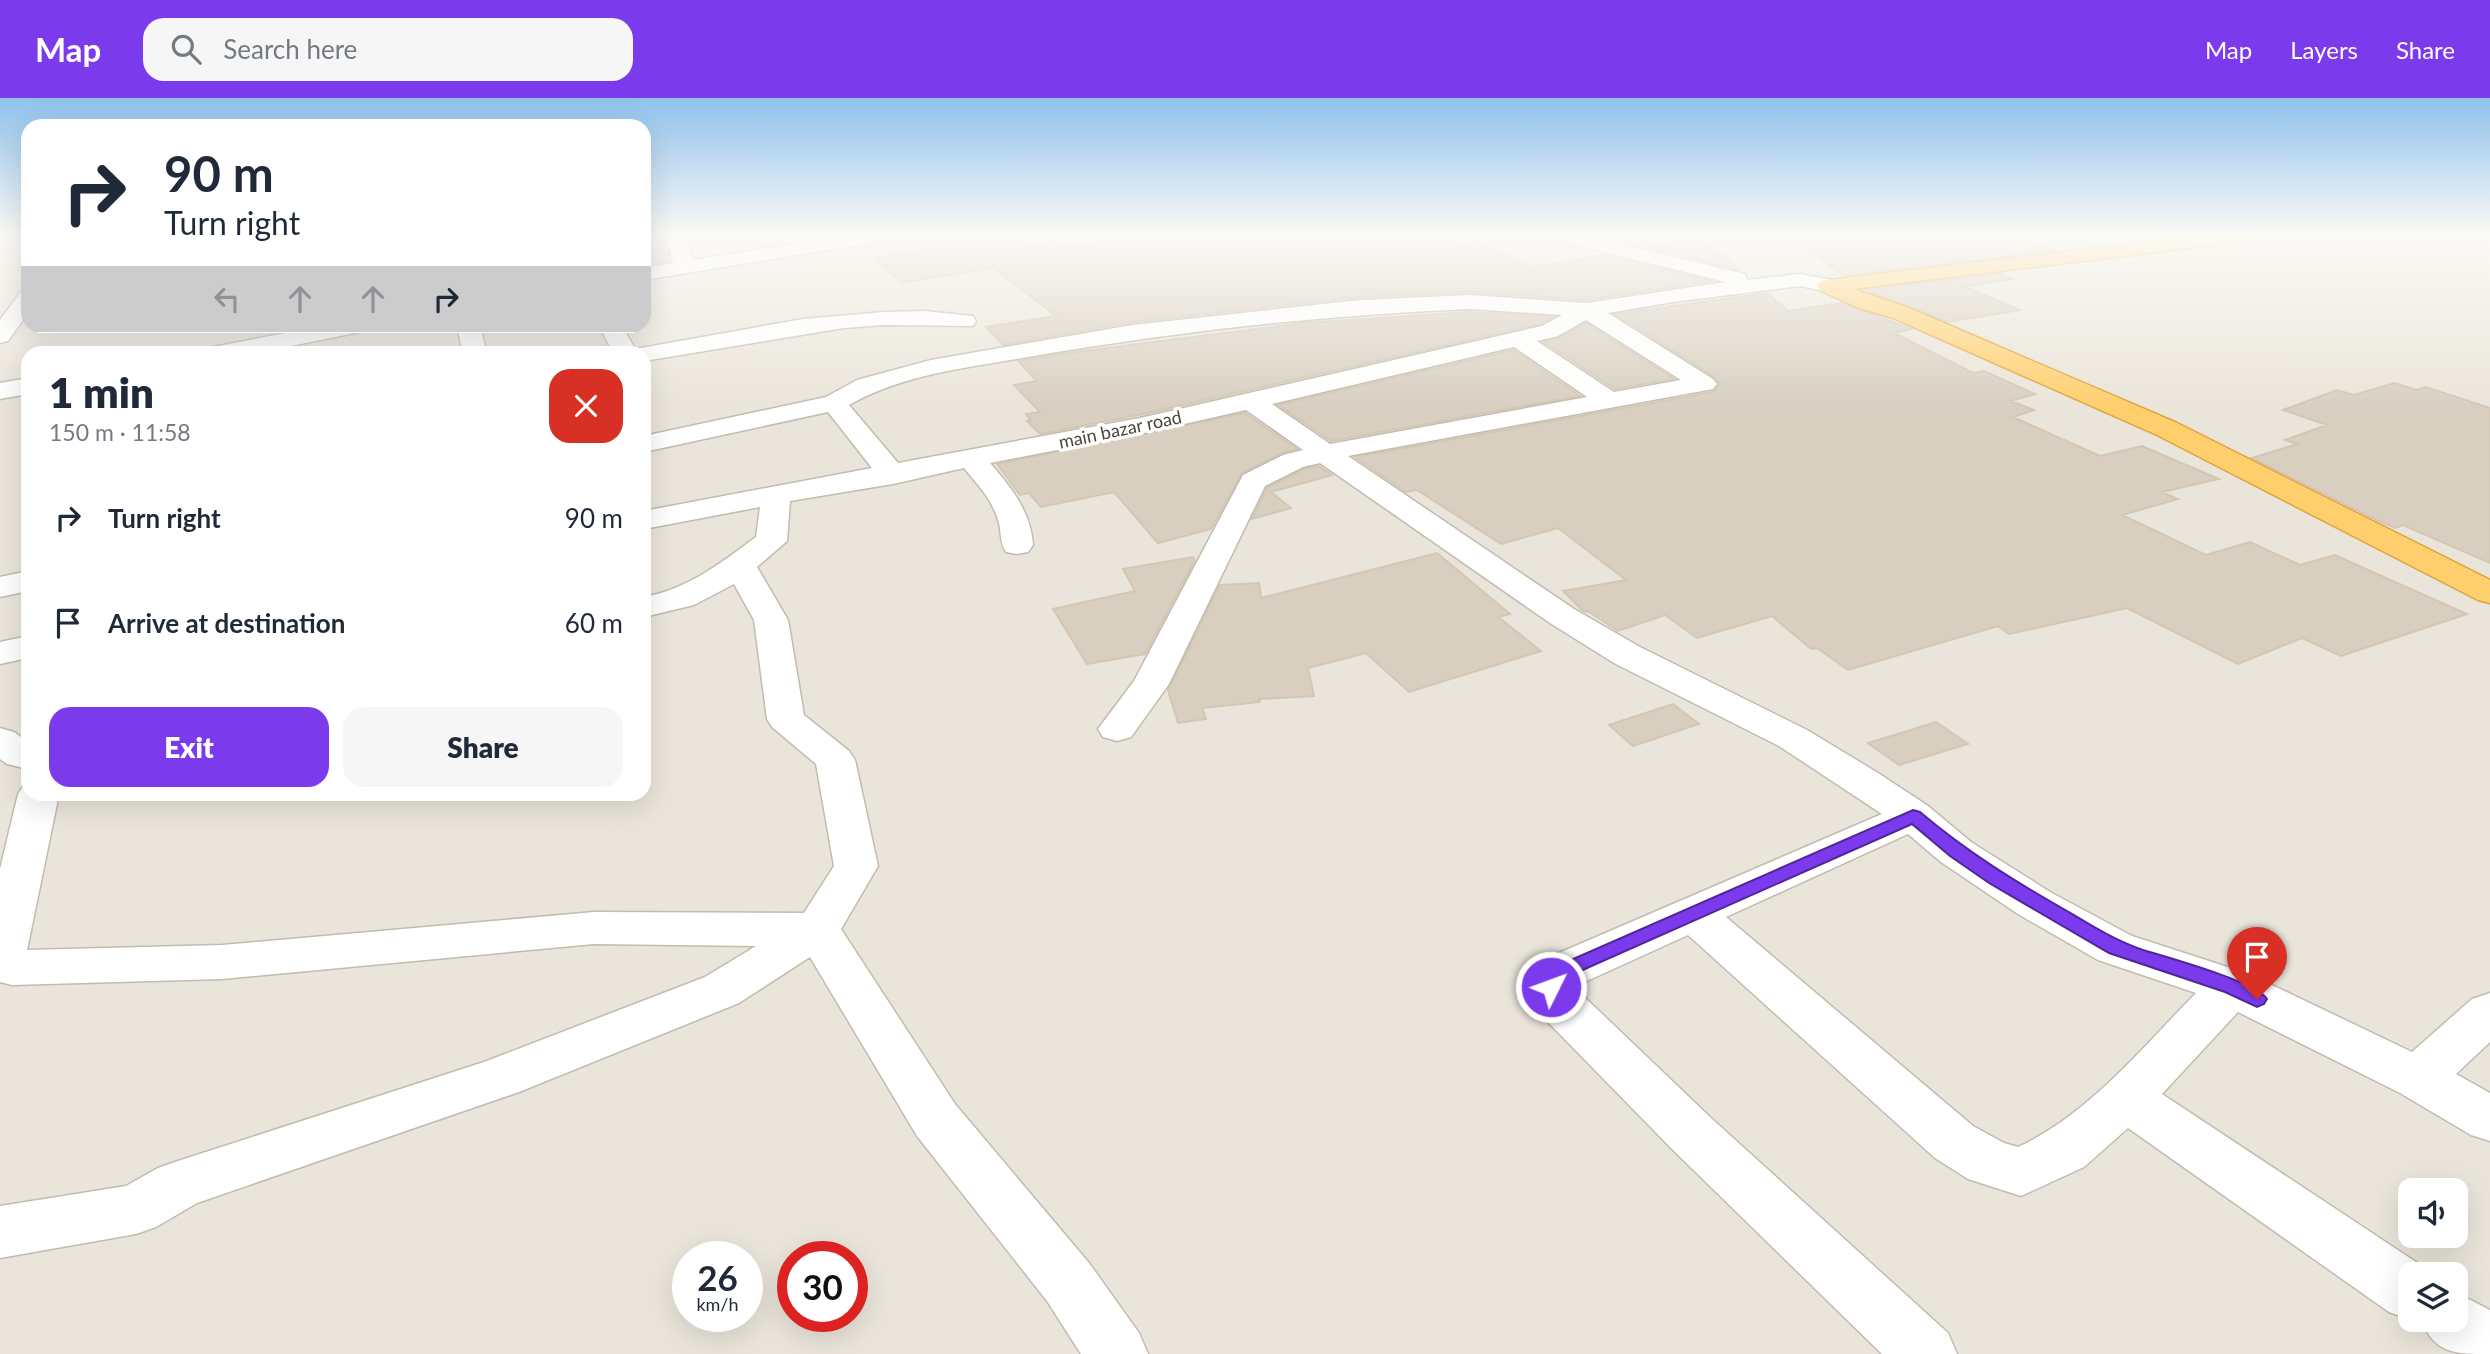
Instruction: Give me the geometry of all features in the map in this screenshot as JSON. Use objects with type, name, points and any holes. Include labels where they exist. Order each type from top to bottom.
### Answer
[{"type":"highway","points":[[1844,293],[1901,313],[2167,429],[2490,593]]},
{"type":"highway","points":[[1867,303],[1881,314],[2211,462],[2490,606]]},
{"type":"street","points":[[651,442],[834,403],[866,385],[931,367],[1132,332],[1360,307],[1470,302],[1587,310],[1694,293]]},
{"type":"street","points":[[0,336],[21,308]]},
{"type":"street","points":[[1117,729],[1151,684],[1253,481],[1293,460],[1703,384],[1587,310]]},
{"type":"street","name":"main bazar road","points":[[651,519],[893,475],[1251,401],[1550,331],[1587,310]]},
{"type":"street","points":[[651,353],[827,324],[921,316],[965,321]]},
{"type":"street","points":[[231,346],[257,334]]},
{"type":"street","points":[[1518,339],[1608,400]]},
{"type":"street","points":[[0,406],[21,391]]},
{"type":"street","points":[[1251,401],[1322,454],[1562,616],[1627,655],[1793,738],[1913,816],[1956,852],[1996,879],[2115,948],[2232,987],[2418,1078],[2490,1119]]},
{"type":"street","points":[[834,403],[893,475]]},
{"type":"street","points":[[972,459],[1006,500],[1018,531],[1017,545]]},
{"type":"street","points":[[651,606],[706,590],[771,541],[776,496]]},
{"type":"street","points":[[0,1232],[136,1209],[178,1185],[501,1077],[722,990],[817,930],[856,866],[835,760],[786,719],[771,620],[739,564]]},
{"type":"street","points":[[0,587],[21,582]]},
{"type":"street","points":[[0,653],[21,648]]},
{"type":"street","points":[[0,740],[21,756]]},
{"type":"street","points":[[38,801],[1,961],[6,981],[594,928],[817,930]]},
{"type":"street","points":[[1913,816],[1555,975],[1551,987],[1558,1002],[1692,1134],[1926,1354]]},
{"type":"street","points":[[1692,913],[1954,1142],[1988,1162],[2021,1172],[2065,1151],[2126,1098],[2232,987]]},
{"type":"street","points":[[817,930],[936,1120],[1068,1282],[1117,1354]]},
{"type":"street","points":[[2418,1078],[2490,1012]]},
{"type":"street","points":[[2126,1098],[2398,1284]]},
{"type":"street","points":[[2468,1331],[2490,1345]]},
{"type":"shaded area","points":[[0,293],[21,293],[21,333],[651,333],[651,293],[2490,293],[2490,1354],[0,1354]]},
{"type":"building","points":[[1026,293],[1457,293],[1360,297],[1132,322],[1003,345],[986,327],[1056,316]]},
{"type":"building","points":[[1479,293],[1636,293],[1587,300]]},
{"type":"building","points":[[1767,293],[1788,311],[1842,303],[1911,329],[1894,333],[1973,373],[1984,371],[2035,394],[2011,401],[2034,410],[2013,417],[2100,456],[2142,446],[2219,479],[2162,492],[2178,499],[2122,515],[2206,555],[2250,542],[2300,565],[2335,555],[2467,614],[2341,656],[2302,638],[2238,664],[2127,608],[2009,634],[1998,626],[1848,670],[1817,648],[1811,649],[1772,616],[1697,638],[1665,615],[1618,631],[1589,612],[1583,611],[1563,591],[1626,580],[1558,528],[1501,544],[1417,490],[1406,492],[1355,457],[1713,392],[1720,384],[1714,377],[1615,314]]},
{"type":"building","points":[[1873,293],[1979,293],[2020,310],[1947,322]]},
{"type":"building","points":[[1470,312],[1553,317],[1541,324],[1139,415],[1040,434],[1027,421],[1031,420],[1026,414],[1040,412],[1014,385],[1037,381],[1018,361],[1303,323]]},
{"type":"building","points":[[1586,323],[1674,379],[1615,389],[1544,342],[1559,338]]},
{"type":"building","points":[[1513,350],[1580,396],[1331,441],[1278,405]]},
{"type":"building","points":[[2394,383],[2416,390],[2426,387],[2490,408],[2490,563],[2403,525],[2395,528],[2381,522],[2252,458],[2297,444],[2285,440],[2327,425],[2283,410],[2337,390],[2354,395]]},
{"type":"building","points":[[1245,413],[1297,449],[1282,453],[1242,473],[1211,529],[1158,543],[1114,492],[1041,507],[1029,493],[1020,495],[997,464]]},
{"type":"building","points":[[1319,466],[1332,475],[1271,492],[1291,508],[1252,519],[1267,488],[1304,469]]},
{"type":"building","points":[[1437,553],[1510,614],[1498,617],[1541,651],[1409,692],[1366,653],[1308,668],[1314,696],[1259,699],[1260,702],[1202,708],[1206,719],[1178,723],[1168,690],[1220,585],[1259,583],[1261,598]]},
{"type":"building","points":[[1193,557],[1195,560],[1145,654],[1087,664],[1053,609],[1135,591],[1123,569]]},
{"type":"building","points":[[1673,704],[1699,724],[1633,746],[1609,725]]},
{"type":"building","points":[[1936,722],[1968,744],[1899,765],[1868,743]]},
{"type":"route","points":[[1551,987],[1555,975],[1580,963],[1913,816],[1956,852],[1996,879],[2115,948],[2232,987],[2257,999]]}]
